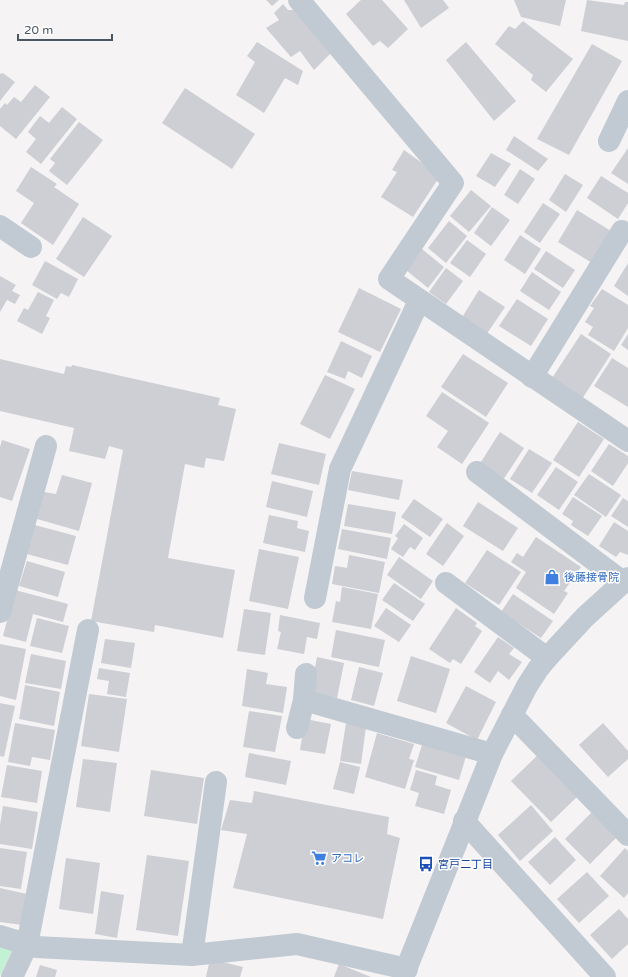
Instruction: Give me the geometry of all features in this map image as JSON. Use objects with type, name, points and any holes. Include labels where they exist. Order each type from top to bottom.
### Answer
[{"type":"street","points":[[299,0],[453,183],[388,279],[532,377],[626,437]]},
{"type":"street","points":[[609,141],[628,101]]},
{"type":"street","points":[[0,226],[31,247]]},
{"type":"street","points":[[532,377],[622,230]]},
{"type":"street","points":[[315,598],[340,469],[419,301]]},
{"type":"street","points":[[0,612],[46,446]]},
{"type":"street","points":[[0,936],[36,947],[192,955],[297,944],[405,973],[492,754],[527,686],[547,658],[585,617],[625,580],[477,472]]},
{"type":"street","points":[[446,583],[547,658]]},
{"type":"street","points":[[12,977],[27,945],[88,630]]},
{"type":"street","points":[[297,728],[304,700],[306,674]]},
{"type":"street","points":[[304,700],[492,754]]},
{"type":"street","points":[[512,715],[628,835]]},
{"type":"street","points":[[192,955],[216,782]]},
{"type":"street","points":[[464,822],[605,977]]},
{"type":"green space","points":[[0,947],[12,950],[0,976]]},
{"type":"building","points":[[266,0],[279,0],[272,6]]},
{"type":"building","points":[[361,0],[382,0],[408,29],[388,48],[380,41],[373,46],[346,14]]},
{"type":"building","points":[[404,0],[443,0],[449,8],[421,28]]},
{"type":"building","points":[[514,0],[566,0],[560,26],[521,17]]},
{"type":"building","points":[[587,0],[624,5],[625,2],[628,2],[628,41],[581,31]]},
{"type":"building","points":[[283,4],[288,10],[295,10],[331,53],[314,70],[300,51],[291,57],[266,28],[279,20],[274,13]]},
{"type":"building","points":[[523,21],[573,59],[546,92],[531,80],[533,75],[495,44],[509,26],[515,29]]},
{"type":"building","points":[[257,42],[303,71],[298,85],[285,78],[264,113],[236,95],[255,62],[247,56]]},
{"type":"building","points":[[466,42],[516,101],[494,121],[446,60]]},
{"type":"building","points":[[592,44],[622,61],[569,155],[537,139]]},
{"type":"building","points":[[0,73],[3,73],[15,82],[0,101]]},
{"type":"building","points":[[35,85],[50,97],[16,139],[0,126],[0,109],[5,103],[7,105],[14,97],[21,102]]},
{"type":"building","points":[[185,88],[255,134],[232,169],[162,123]]},
{"type":"building","points":[[62,107],[77,119],[41,164],[26,152],[36,139],[28,132],[40,116],[49,123]]},
{"type":"building","points":[[79,122],[103,140],[67,185],[49,171],[55,163],[50,159]]},
{"type":"building","points":[[514,136],[548,159],[538,171],[506,150]]},
{"type":"building","points":[[628,148],[628,184],[611,173]]},
{"type":"building","points":[[404,150],[440,176],[413,217],[381,197],[397,172],[392,170]]},
{"type":"building","points":[[491,153],[511,164],[495,187],[476,176]]},
{"type":"building","points":[[31,167],[57,184],[54,187],[79,204],[53,245],[21,223],[34,203],[16,191]]},
{"type":"building","points":[[520,169],[535,179],[518,204],[504,195]]},
{"type":"building","points":[[565,174],[583,185],[566,212],[549,200]]},
{"type":"building","points":[[601,176],[628,193],[628,203],[618,219],[587,198]]},
{"type":"building","points":[[471,190],[491,206],[469,232],[450,216]]},
{"type":"building","points":[[543,203],[560,214],[540,243],[524,232]]},
{"type":"building","points":[[492,207],[510,220],[491,246],[474,233]]},
{"type":"building","points":[[577,210],[611,231],[592,263],[558,242]]},
{"type":"building","points":[[83,217],[112,236],[84,277],[56,259]]},
{"type":"building","points":[[449,221],[467,236],[446,263],[428,248]]},
{"type":"building","points":[[520,235],[541,249],[525,274],[504,260]]},
{"type":"building","points":[[467,240],[486,254],[470,277],[450,263]]},
{"type":"building","points":[[422,249],[444,267],[428,288],[406,270]]},
{"type":"building","points":[[546,251],[575,270],[563,288],[534,269]]},
{"type":"building","points":[[45,261],[78,279],[69,297],[61,293],[57,299],[32,285]]},
{"type":"building","points":[[628,263],[628,296],[614,286]]},
{"type":"building","points":[[446,268],[463,281],[446,304],[429,292]]},
{"type":"building","points":[[532,272],[561,292],[549,310],[520,291]]},
{"type":"building","points":[[0,276],[16,285],[12,291],[20,295],[15,304],[7,300],[0,312]]},
{"type":"building","points":[[359,288],[401,309],[380,352],[338,332]]},
{"type":"building","points":[[602,289],[628,305],[628,328],[614,351],[588,335],[593,327],[585,322],[594,308],[590,306]]},
{"type":"building","points":[[479,290],[505,307],[486,335],[461,319]]},
{"type":"building","points":[[38,292],[54,300],[46,316],[50,318],[42,334],[17,321],[24,308],[28,310]]},
{"type":"building","points":[[517,299],[548,319],[531,346],[499,326]]},
{"type":"building","points":[[581,334],[611,354],[582,399],[552,378]]},
{"type":"building","points":[[628,334],[628,350],[621,345]]},
{"type":"building","points":[[341,341],[372,356],[362,378],[348,371],[345,379],[327,372]]},
{"type":"building","points":[[463,354],[508,383],[486,417],[441,387]]},
{"type":"building","points":[[612,358],[628,368],[628,407],[594,386]]},
{"type":"building","points":[[0,359],[64,374],[66,366],[71,367],[72,365],[220,398],[218,405],[236,409],[224,461],[206,458],[204,468],[185,464],[168,558],[235,570],[223,638],[155,625],[154,632],[91,621],[123,450],[109,446],[105,459],[69,451],[74,428],[0,411]]},
{"type":"building","points":[[325,375],[355,389],[330,439],[300,424]]},
{"type":"building","points":[[442,392],[489,423],[462,464],[437,447],[448,431],[426,416]]},
{"type":"building","points":[[578,422],[604,439],[579,477],[553,460]]},
{"type":"building","points":[[500,432],[524,448],[503,480],[479,465]]},
{"type":"building","points":[[2,440],[30,449],[12,501],[0,497],[0,447]]},
{"type":"building","points":[[279,443],[326,454],[319,485],[271,474]]},
{"type":"building","points":[[609,444],[628,456],[628,463],[613,486],[591,471]]},
{"type":"building","points":[[529,449],[552,463],[532,493],[510,479]]},
{"type":"building","points":[[556,467],[578,482],[559,510],[537,495]]},
{"type":"building","points":[[352,471],[403,480],[399,500],[348,490]]},
{"type":"building","points":[[589,474],[621,495],[606,517],[574,495]]},
{"type":"building","points":[[62,475],[92,483],[79,531],[37,519],[44,492],[56,494]]},
{"type":"building","points":[[272,481],[313,491],[307,517],[266,507]]},
{"type":"building","points":[[573,497],[602,516],[588,536],[571,525],[573,521],[562,514]]},
{"type":"building","points":[[623,498],[628,501],[628,527],[611,516]]},
{"type":"building","points":[[414,499],[443,519],[430,537],[401,517]]},
{"type":"building","points":[[478,502],[518,528],[503,551],[463,526]]},
{"type":"building","points":[[348,504],[396,512],[392,534],[344,526]]},
{"type":"building","points":[[269,515],[298,521],[297,528],[309,531],[305,552],[263,543]]},
{"type":"building","points":[[614,522],[628,531],[628,555],[620,552],[616,557],[599,546]]},
{"type":"building","points":[[447,523],[464,536],[443,566],[426,554]]},
{"type":"building","points":[[31,524],[76,536],[68,565],[23,553]]},
{"type":"building","points":[[404,524],[423,538],[415,550],[410,547],[403,557],[391,549],[398,538],[395,536]]},
{"type":"building","points":[[342,529],[391,538],[387,559],[338,549]]},
{"type":"building","points":[[536,537],[581,567],[564,591],[568,593],[554,614],[516,588],[526,572],[511,562],[517,553],[523,557]]},
{"type":"building","points":[[259,549],[299,557],[288,609],[249,601]]},
{"type":"building","points":[[487,550],[521,572],[499,605],[465,583]]},
{"type":"building","points":[[349,555],[385,562],[379,593],[332,584],[335,566],[347,568]]},
{"type":"building","points":[[399,557],[433,581],[421,599],[387,575]]},
{"type":"building","points":[[27,561],[65,572],[58,597],[19,586]]},
{"type":"building","points":[[394,583],[425,604],[413,621],[382,600]]},
{"type":"building","points":[[342,587],[378,594],[371,629],[332,622],[336,601],[340,602]]},
{"type":"building","points":[[15,590],[68,604],[63,622],[33,614],[26,642],[3,636]]},
{"type":"building","points":[[513,594],[553,621],[541,638],[501,612]]},
{"type":"building","points":[[386,608],[411,625],[399,642],[374,626]]},
{"type":"building","points":[[456,608],[477,623],[475,626],[482,631],[461,664],[453,659],[450,663],[429,649]]},
{"type":"building","points":[[244,609],[271,613],[265,655],[237,651]]},
{"type":"building","points":[[280,615],[320,623],[317,639],[307,637],[304,654],[277,649],[281,632],[278,631]]},
{"type":"building","points":[[37,618],[69,626],[62,653],[30,646]]},
{"type":"building","points":[[336,630],[385,640],[379,667],[331,657]]},
{"type":"building","points":[[498,637],[514,648],[509,654],[522,662],[509,680],[498,671],[490,683],[474,672]]},
{"type":"building","points":[[105,639],[135,643],[131,668],[101,663]]},
{"type":"building","points":[[0,644],[26,649],[16,700],[0,696]]},
{"type":"building","points":[[31,654],[66,661],[61,689],[25,683]]},
{"type":"building","points":[[411,656],[450,669],[436,713],[397,701]]},
{"type":"building","points":[[317,657],[344,663],[337,698],[310,692]]},
{"type":"building","points":[[359,667],[383,673],[374,706],[351,700]]},
{"type":"building","points":[[99,668],[130,673],[126,697],[107,694],[109,681],[97,679]]},
{"type":"building","points":[[247,669],[268,673],[266,684],[287,687],[283,713],[242,706]]},
{"type":"building","points":[[25,685],[60,692],[54,726],[19,719]]},
{"type":"building","points":[[466,686],[496,702],[477,740],[446,723]]},
{"type":"building","points":[[89,694],[127,699],[119,752],[81,746]]},
{"type":"building","points":[[0,703],[15,706],[4,757],[0,756]]},
{"type":"building","points":[[249,711],[282,716],[275,752],[243,747]]},
{"type":"building","points":[[305,719],[331,724],[325,754],[300,750]]},
{"type":"building","points":[[15,723],[55,730],[50,760],[32,757],[30,766],[8,762]]},
{"type":"building","points":[[346,723],[366,727],[361,764],[340,761]]},
{"type":"building","points":[[603,723],[628,751],[628,759],[608,777],[579,745]]},
{"type":"building","points":[[377,733],[414,744],[409,759],[414,760],[405,789],[365,777]]},
{"type":"building","points":[[423,742],[466,756],[459,780],[415,767]]},
{"type":"building","points":[[541,752],[580,794],[551,822],[511,781]]},
{"type":"building","points":[[249,753],[291,761],[286,785],[245,777]]},
{"type":"building","points":[[83,759],[117,763],[110,812],[76,807]]},
{"type":"building","points":[[340,762],[360,767],[354,794],[333,789]]},
{"type":"building","points":[[7,765],[42,771],[37,803],[1,797]]},
{"type":"building","points":[[151,770],[204,778],[197,824],[144,816]]},
{"type":"building","points":[[416,770],[437,776],[435,785],[451,790],[444,814],[415,806],[419,793],[410,790]]},
{"type":"building","points":[[254,791],[389,817],[387,834],[400,838],[383,919],[233,888],[247,834],[221,830],[230,800],[252,803]]},
{"type":"building","points":[[531,805],[553,831],[520,861],[498,835]]},
{"type":"building","points":[[3,806],[38,812],[32,849],[0,844],[0,825]]},
{"type":"building","points":[[592,812],[617,837],[590,864],[565,839]]},
{"type":"building","points":[[555,837],[576,860],[550,885],[528,862]]},
{"type":"building","points":[[0,848],[27,852],[21,889],[0,886]]},
{"type":"building","points":[[625,848],[628,851],[628,893],[624,898],[600,876]]},
{"type":"building","points":[[147,855],[189,861],[178,936],[136,930]]},
{"type":"building","points":[[66,858],[100,863],[93,914],[59,909]]},
{"type":"building","points":[[587,872],[609,896],[579,923],[557,899]]},
{"type":"building","points":[[0,888],[27,894],[22,925],[0,922]]},
{"type":"building","points":[[101,891],[124,895],[117,938],[95,934]]},
{"type":"building","points":[[619,909],[628,919],[628,944],[612,959],[590,935]]},
{"type":"building","points":[[210,959],[243,967],[240,977],[206,977]]},
{"type":"building","points":[[339,964],[371,977],[334,977]]},
{"type":"building","points":[[40,965],[57,970],[55,977],[36,977]]},
{"type":"place","name":"後藤接骨院","points":[[552,577]]},
{"type":"place","name":"アコレ","points":[[319,858]]},
{"type":"place","name":"宮戸二丁目","points":[[426,864]]}]
